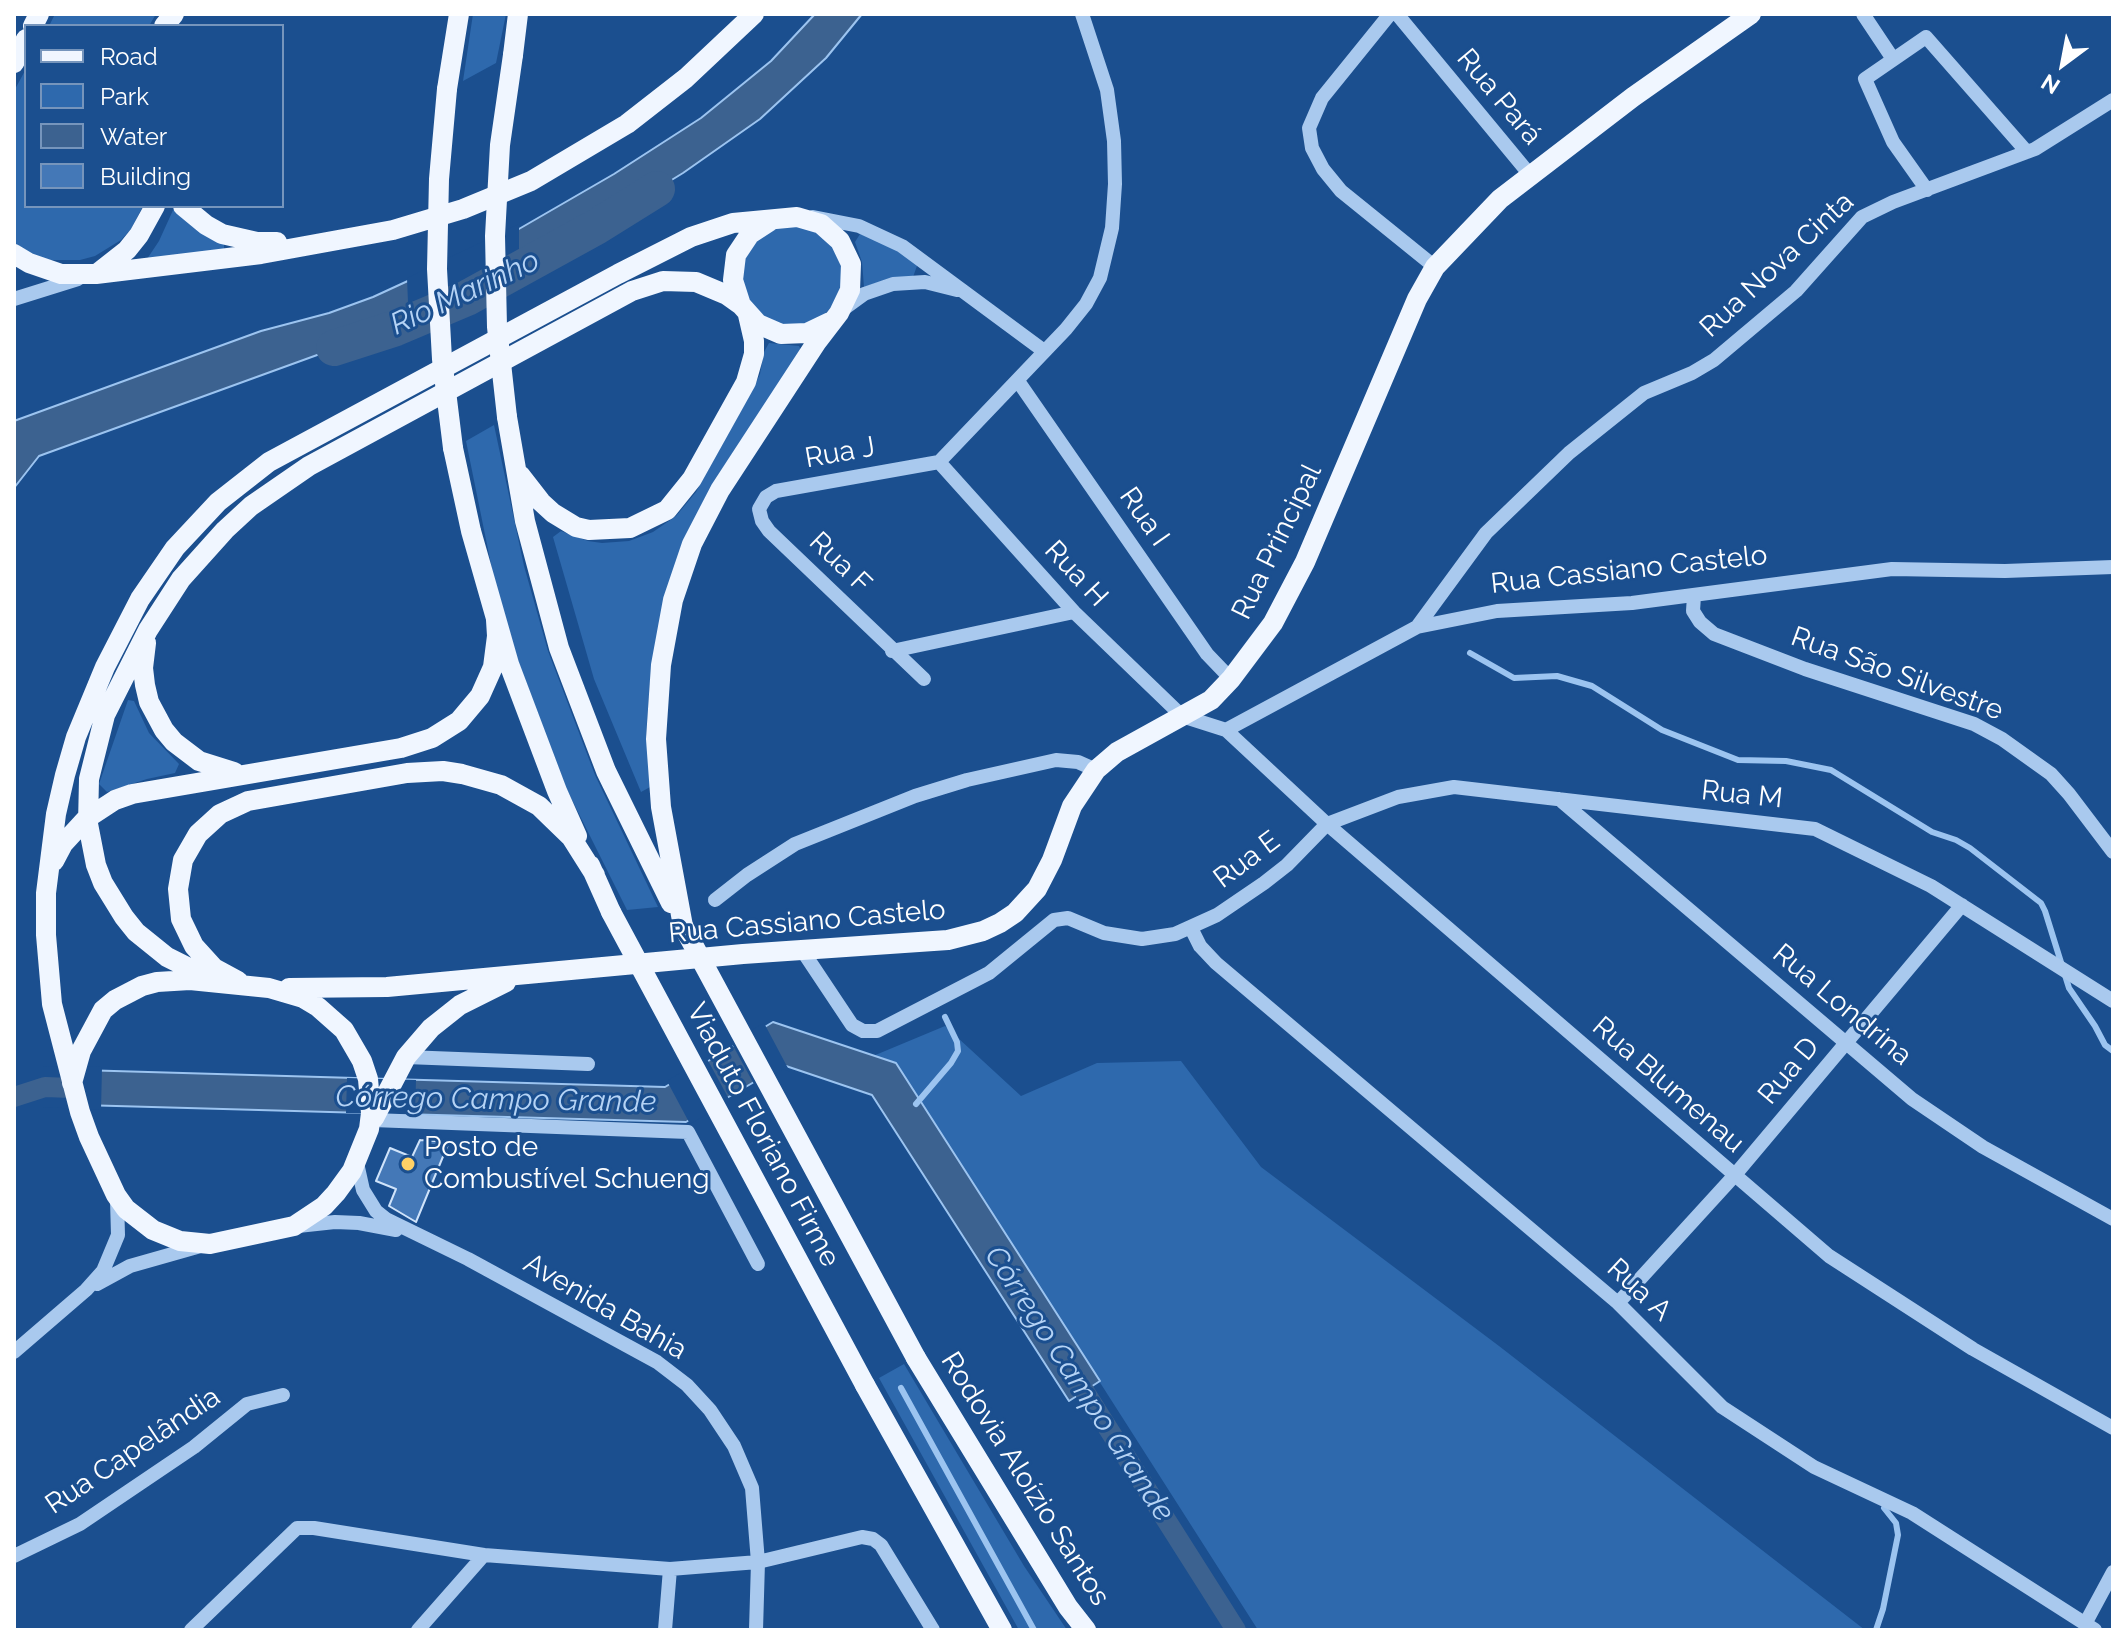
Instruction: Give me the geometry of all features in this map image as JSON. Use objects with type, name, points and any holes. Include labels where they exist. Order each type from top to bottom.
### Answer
[{"type":"main road","points":[[459,14],[447,89],[439,179],[437,269],[442,359],[453,448],[471,531],[496,620],[535,735],[595,875]]},
{"type":"main road","points":[[518,14],[500,145],[495,236],[497,327],[514,460],[535,563],[573,689],[624,811],[676,905]]},
{"type":"main road","points":[[14,254],[29,263],[61,274],[96,274],[261,254],[393,230],[463,209],[564,164],[595,145],[657,102],[754,14]]},
{"type":"main road","name":"Rua Principal","points":[[1096,770],[1117,752],[1211,700],[1231,679],[1273,623],[1289,595],[1417,299],[1435,267],[1500,199],[1633,97],[1751,14]]},
{"type":"main road","points":[[14,63],[24,43]]},
{"type":"main road","points":[[96,274],[127,250],[154,208]]},
{"type":"main road","points":[[185,208],[206,225],[239,239],[321,243]]},
{"type":"main road","points":[[514,460],[541,502],[576,527],[616,531],[656,517],[685,491],[746,382],[754,354],[754,341],[733,280],[736,255],[750,234],[772,220],[790,217]]},
{"type":"main road","points":[[72,1071],[86,1038],[103,1010],[128,992],[157,982],[224,983],[286,992],[303,998],[332,1018],[354,1045],[368,1079],[372,1119],[357,1158],[336,1193],[324,1206],[294,1226],[210,1244],[180,1241],[153,1230],[116,1195],[80,1112],[72,1071],[55,1017],[46,935],[48,874],[56,814],[76,737],[105,667],[157,573],[175,548],[218,502],[269,462],[297,445],[631,267],[712,229],[759,219],[790,217],[821,224],[832,232],[847,252],[851,264],[850,290],[834,317],[819,329],[794,335],[769,330],[720,291],[696,282],[663,281],[632,291],[279,485],[251,506],[208,547],[181,579],[155,618],[105,715],[91,768],[90,846],[112,901],[136,932],[167,957],[224,983]]},
{"type":"main road","name":"Viaduto Floriano Firme","points":[[834,317],[720,490],[692,544],[673,600],[661,665],[656,739],[661,807],[676,905],[683,926],[916,1358]]},
{"type":"main road","points":[[155,618],[146,643],[143,668],[156,718],[186,752],[213,767],[242,773]]},
{"type":"main road","points":[[48,874],[63,844],[88,817],[115,800],[242,773],[401,748],[446,731],[471,709],[487,682],[496,652],[496,620]]},
{"type":"main road","name":"Rua Cassiano Castelo","points":[[257,987],[356,988],[528,975],[948,940],[983,931],[1015,913],[1037,889],[1052,860],[1072,806],[1096,770]]},
{"type":"main road","points":[[257,987],[227,976],[203,958],[186,933],[181,919],[178,889],[183,860],[198,834],[220,814],[248,801],[407,773],[443,771],[462,774],[501,785],[539,806],[571,837],[595,875]]},
{"type":"main road","name":"Viaduto Floriano Firme","points":[[595,875],[611,912],[865,1385],[1002,1630]]},
{"type":"main road","name":"Rua Cassiano Castelo","points":[[372,1119],[406,1057],[431,1028],[460,1005],[493,987],[528,975]]},
{"type":"main road","name":"Rodovia Aloízio Santos","points":[[916,1358],[1085,1630]]},
{"type":"street","points":[[939,462],[1018,381],[1086,304],[1100,278],[1112,228],[1114,155],[1107,90],[1082,14]]},
{"type":"street","points":[[1863,14],[1893,59]]},
{"type":"street","points":[[1388,15],[1322,98],[1309,128],[1312,148],[1323,169],[1341,191],[1435,267]]},
{"type":"street","name":"Rua Pará","points":[[1388,15],[1531,176]]},
{"type":"street","points":[[1927,190],[1893,142],[1865,79],[1926,37],[2027,152]]},
{"type":"street","name":"Rua Nova Cinta","points":[[1417,627],[1486,533],[1569,453],[1644,393],[1714,360],[1796,291],[1862,217],[2027,152],[2113,100]]},
{"type":"street","points":[[790,217],[839,220],[881,235],[920,257],[1044,351]]},
{"type":"street","points":[[14,299],[96,274]]},
{"type":"street","points":[[834,317],[878,288],[909,282],[941,285],[970,297]]},
{"type":"street","name":"Rua I","points":[[1018,381],[1207,654],[1231,679]]},
{"type":"street","name":"Rua J","points":[[759,509],[766,497],[776,491],[939,462]]},
{"type":"street","name":"Rua H","points":[[939,462],[1074,612],[1182,716]]},
{"type":"street","name":"Rua F","points":[[759,509],[769,531],[924,679]]},
{"type":"street","name":"Rua Cassiano Castelo","points":[[1226,730],[1417,627],[1497,611],[1632,603],[1892,569],[2005,571],[2113,567]]},
{"type":"street","name":"Rua São Silvestre","points":[[1694,596],[1693,611],[1714,634],[1805,669],[1974,724],[2002,739],[2051,774],[2113,852]]},
{"type":"street","points":[[892,651],[1074,612]]},
{"type":"street","points":[[1182,716],[1226,730]]},
{"type":"street","name":"Rua Blumenau","points":[[1226,730],[1327,824],[1829,1256],[1973,1349],[2113,1428]]},
{"type":"street","points":[[715,900],[795,844],[915,796],[967,780],[1056,760],[1078,762],[1096,770]]},
{"type":"street","name":"Rua M","points":[[1327,824],[1398,797],[1454,787],[1815,829],[1962,905],[2113,1001]]},
{"type":"street","name":"Rua Londrina","points":[[1559,799],[1912,1099],[1983,1147],[2113,1219]]},
{"type":"street","name":"Rua E","points":[[802,950],[852,1025],[870,1032],[989,973],[1054,920],[1068,918],[1104,933],[1142,939],[1167,936],[1191,928],[1217,915],[1264,883],[1287,865],[1327,824]]},
{"type":"street","name":"Rua D","points":[[1618,1303],[1734,1176],[1962,905]]},
{"type":"street","name":"Rua A","points":[[1191,928],[1200,946],[1216,963],[1618,1303],[1722,1407],[1814,1467],[1912,1513],[2090,1627]]},
{"type":"street","points":[[406,1057],[588,1064]]},
{"type":"street","points":[[372,1119],[688,1132],[758,1264]]},
{"type":"street","name":"Avenida Bahia","points":[[357,1158],[363,1190],[376,1211],[386,1219],[620,1340],[687,1385],[710,1410],[734,1446],[752,1488],[758,1562],[756,1630]]},
{"type":"street","points":[[14,1352],[86,1290],[103,1271],[115,1248],[119,1222],[116,1195]]},
{"type":"street","name":"Avenida Bahia","points":[[294,1226],[359,1223],[407,1233],[430,1242]]},
{"type":"street","points":[[86,1290],[130,1266],[210,1244]]},
{"type":"street","name":"Rua Capelândia","points":[[14,1556],[80,1524],[194,1447],[247,1404],[283,1395]]},
{"type":"street","points":[[191,1630],[297,1528],[314,1528],[484,1555],[670,1569],[758,1562],[862,1537],[873,1539],[881,1545],[933,1630]]},
{"type":"street","points":[[418,1630],[434,1624],[484,1555]]},
{"type":"street","points":[[665,1630],[670,1569]]},
{"type":"street","points":[[2090,1627],[2113,1572]]},
{"type":"green space","points":[[55,14],[156,14],[150,24],[50,24]]},
{"type":"green space","points":[[473,14],[506,14],[496,63],[463,81]]},
{"type":"green space","points":[[24,73],[24,208],[142,208],[121,240],[95,256],[80,260],[50,260],[35,256],[14,243],[14,91]]},
{"type":"green space","points":[[174,208],[192,226],[224,244],[224,251],[147,259]]},
{"type":"green space","points":[[792,226],[811,230],[827,241],[838,257],[842,276],[838,295],[827,311],[811,322],[792,326],[773,322],[757,311],[746,295],[742,276],[746,257],[757,241],[773,230]]},
{"type":"green space","points":[[860,234],[888,245],[918,263],[913,277],[892,278],[864,287],[862,262],[855,242]]},
{"type":"green space","points":[[769,343],[799,346],[801,350],[712,484],[683,543],[651,667],[646,735],[652,786],[641,792],[594,679],[553,537],[561,531],[588,541],[629,541],[653,532],[676,516],[696,492],[754,387]]},
{"type":"green space","points":[[494,425],[524,566],[548,651],[595,775],[658,907],[627,910],[566,788],[518,661],[493,574],[466,441]]},
{"type":"green space","points":[[128,700],[134,701],[149,733],[179,764],[175,773],[107,792],[99,784]]},
{"type":"green space","points":[[945,1026],[1021,1096],[1097,1063],[1181,1061],[1261,1167],[1499,1346],[1865,1630],[1258,1630],[896,1063],[873,1056]]},
{"type":"green space","points":[[904,1364],[1024,1566],[1067,1630],[1019,1630],[879,1378]]},
{"type":"water","points":[[815,14],[862,14],[826,58],[760,119],[683,173],[582,235],[475,292],[386,330],[39,456],[14,488],[14,421],[261,331],[329,313],[373,297],[512,233],[614,174],[701,118],[771,61]]},
{"type":"water","points":[[773,1022],[896,1063],[1100,1381],[1069,1401],[872,1095],[783,1065],[686,1122],[45,1104],[45,1069],[665,1087]]},
{"type":"pier","points":[[519,224],[519,274],[409,326],[407,278]]},
{"type":"pier","points":[[764,1023],[790,1072],[783,1069],[755,1086],[731,1042]]},
{"type":"pier","points":[[706,1057],[730,1101],[690,1124],[667,1081]]},
{"type":"pier","points":[[43,1066],[102,1067],[101,1110],[43,1107]]},
{"type":"pier","points":[[347,1078],[416,1080],[415,1115],[346,1113]]},
{"type":"building","points":[[420,1140],[449,1142],[416,1222],[389,1206],[396,1189],[376,1181],[390,1148],[412,1157]]},
{"type":"waterway","name":"Rio Marinho","points":[[334,348],[396,328],[467,298],[596,227],[657,189]]},
{"type":"waterway","points":[[1470,653],[1514,678],[1557,676],[1592,686],[1662,730],[1738,760],[1786,761],[1831,770],[1932,832],[1970,848],[2041,903],[2069,988],[2105,1045],[2113,1051]]},
{"type":"waterway","points":[[916,1104],[958,1051],[945,1017]]},
{"type":"waterway","name":"Córrego Campo Grande","points":[[14,1097],[45,1087],[71,1088]]},
{"type":"waterway","name":"Córrego Campo Grande","points":[[1071,1370],[1236,1630]]},
{"type":"waterway","points":[[901,1388],[1034,1630]]},
{"type":"waterway","points":[[1876,1630],[1898,1535],[1896,1523],[1884,1508]]},
{"type":"place","name":"Posto de Combustível Schueng","points":[[408,1164]]}]
